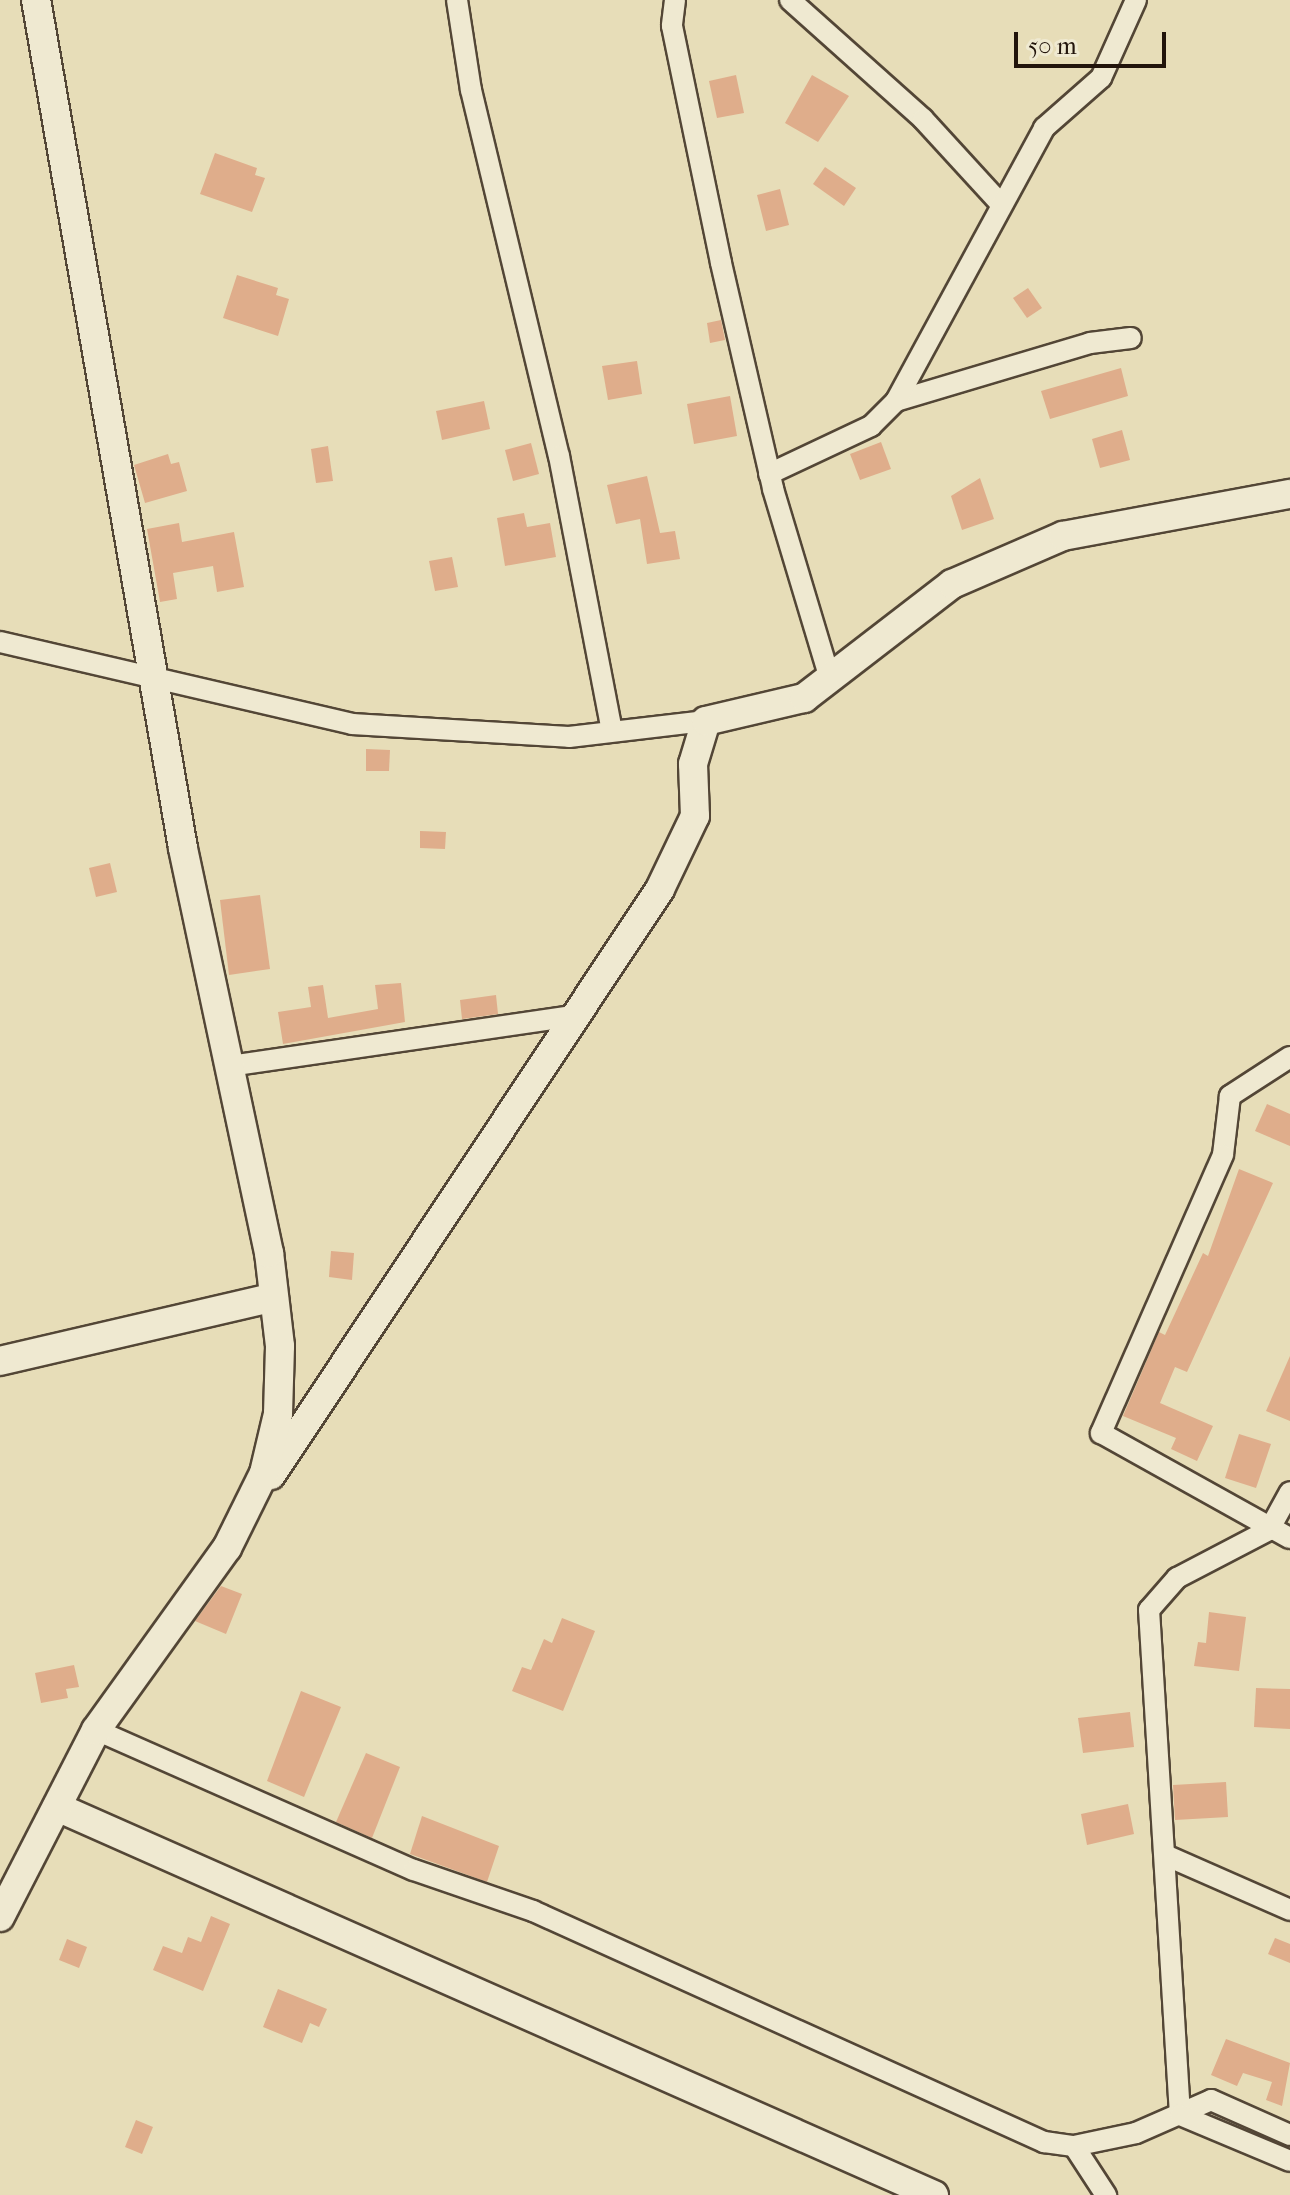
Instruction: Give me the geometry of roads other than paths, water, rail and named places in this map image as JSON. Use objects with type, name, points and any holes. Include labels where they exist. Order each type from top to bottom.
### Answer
[{"type":"main road","points":[[36,0],[154,681],[274,1297],[278,1414],[264,1473],[227,1548]]},
{"type":"main road","points":[[0,1917],[96,1730],[227,1548],[323,1391],[660,889],[695,816],[693,764],[706,721],[804,698],[952,584],[1063,536],[1290,494]]},
{"type":"main road","points":[[0,1361],[274,1297]]},
{"type":"main road","points":[[57,1807],[934,2195]]},
{"type":"street","points":[[457,0],[471,90],[559,456],[612,731]]},
{"type":"street","points":[[675,0],[672,26],[769,474],[830,679]]},
{"type":"street","points":[[790,0],[923,119],[1001,204]]},
{"type":"street","points":[[769,474],[871,426],[896,401],[1044,128],[1101,78],[1136,0]]},
{"type":"street","points":[[896,401],[1090,343],[1131,338]]},
{"type":"street","points":[[0,642],[154,681],[352,724],[569,737],[706,721]]},
{"type":"street","points":[[230,1066],[578,1015]]},
{"type":"street","points":[[1290,1057],[1230,1096],[1223,1155],[1101,1433],[1269,1530],[1290,1538]]},
{"type":"street","points":[[1180,2115],[1149,1610],[1177,1578],[1269,1530],[1290,1492]]},
{"type":"street","points":[[96,1730],[414,1870],[533,1911],[1044,2142],[1074,2146],[1180,2115],[1211,2100],[1290,2135]]},
{"type":"street","points":[[1165,1855],[1290,1910]]},
{"type":"street","points":[[1180,2115],[1290,2161]]},
{"type":"street","points":[[1074,2146],[1106,2195]]}]
